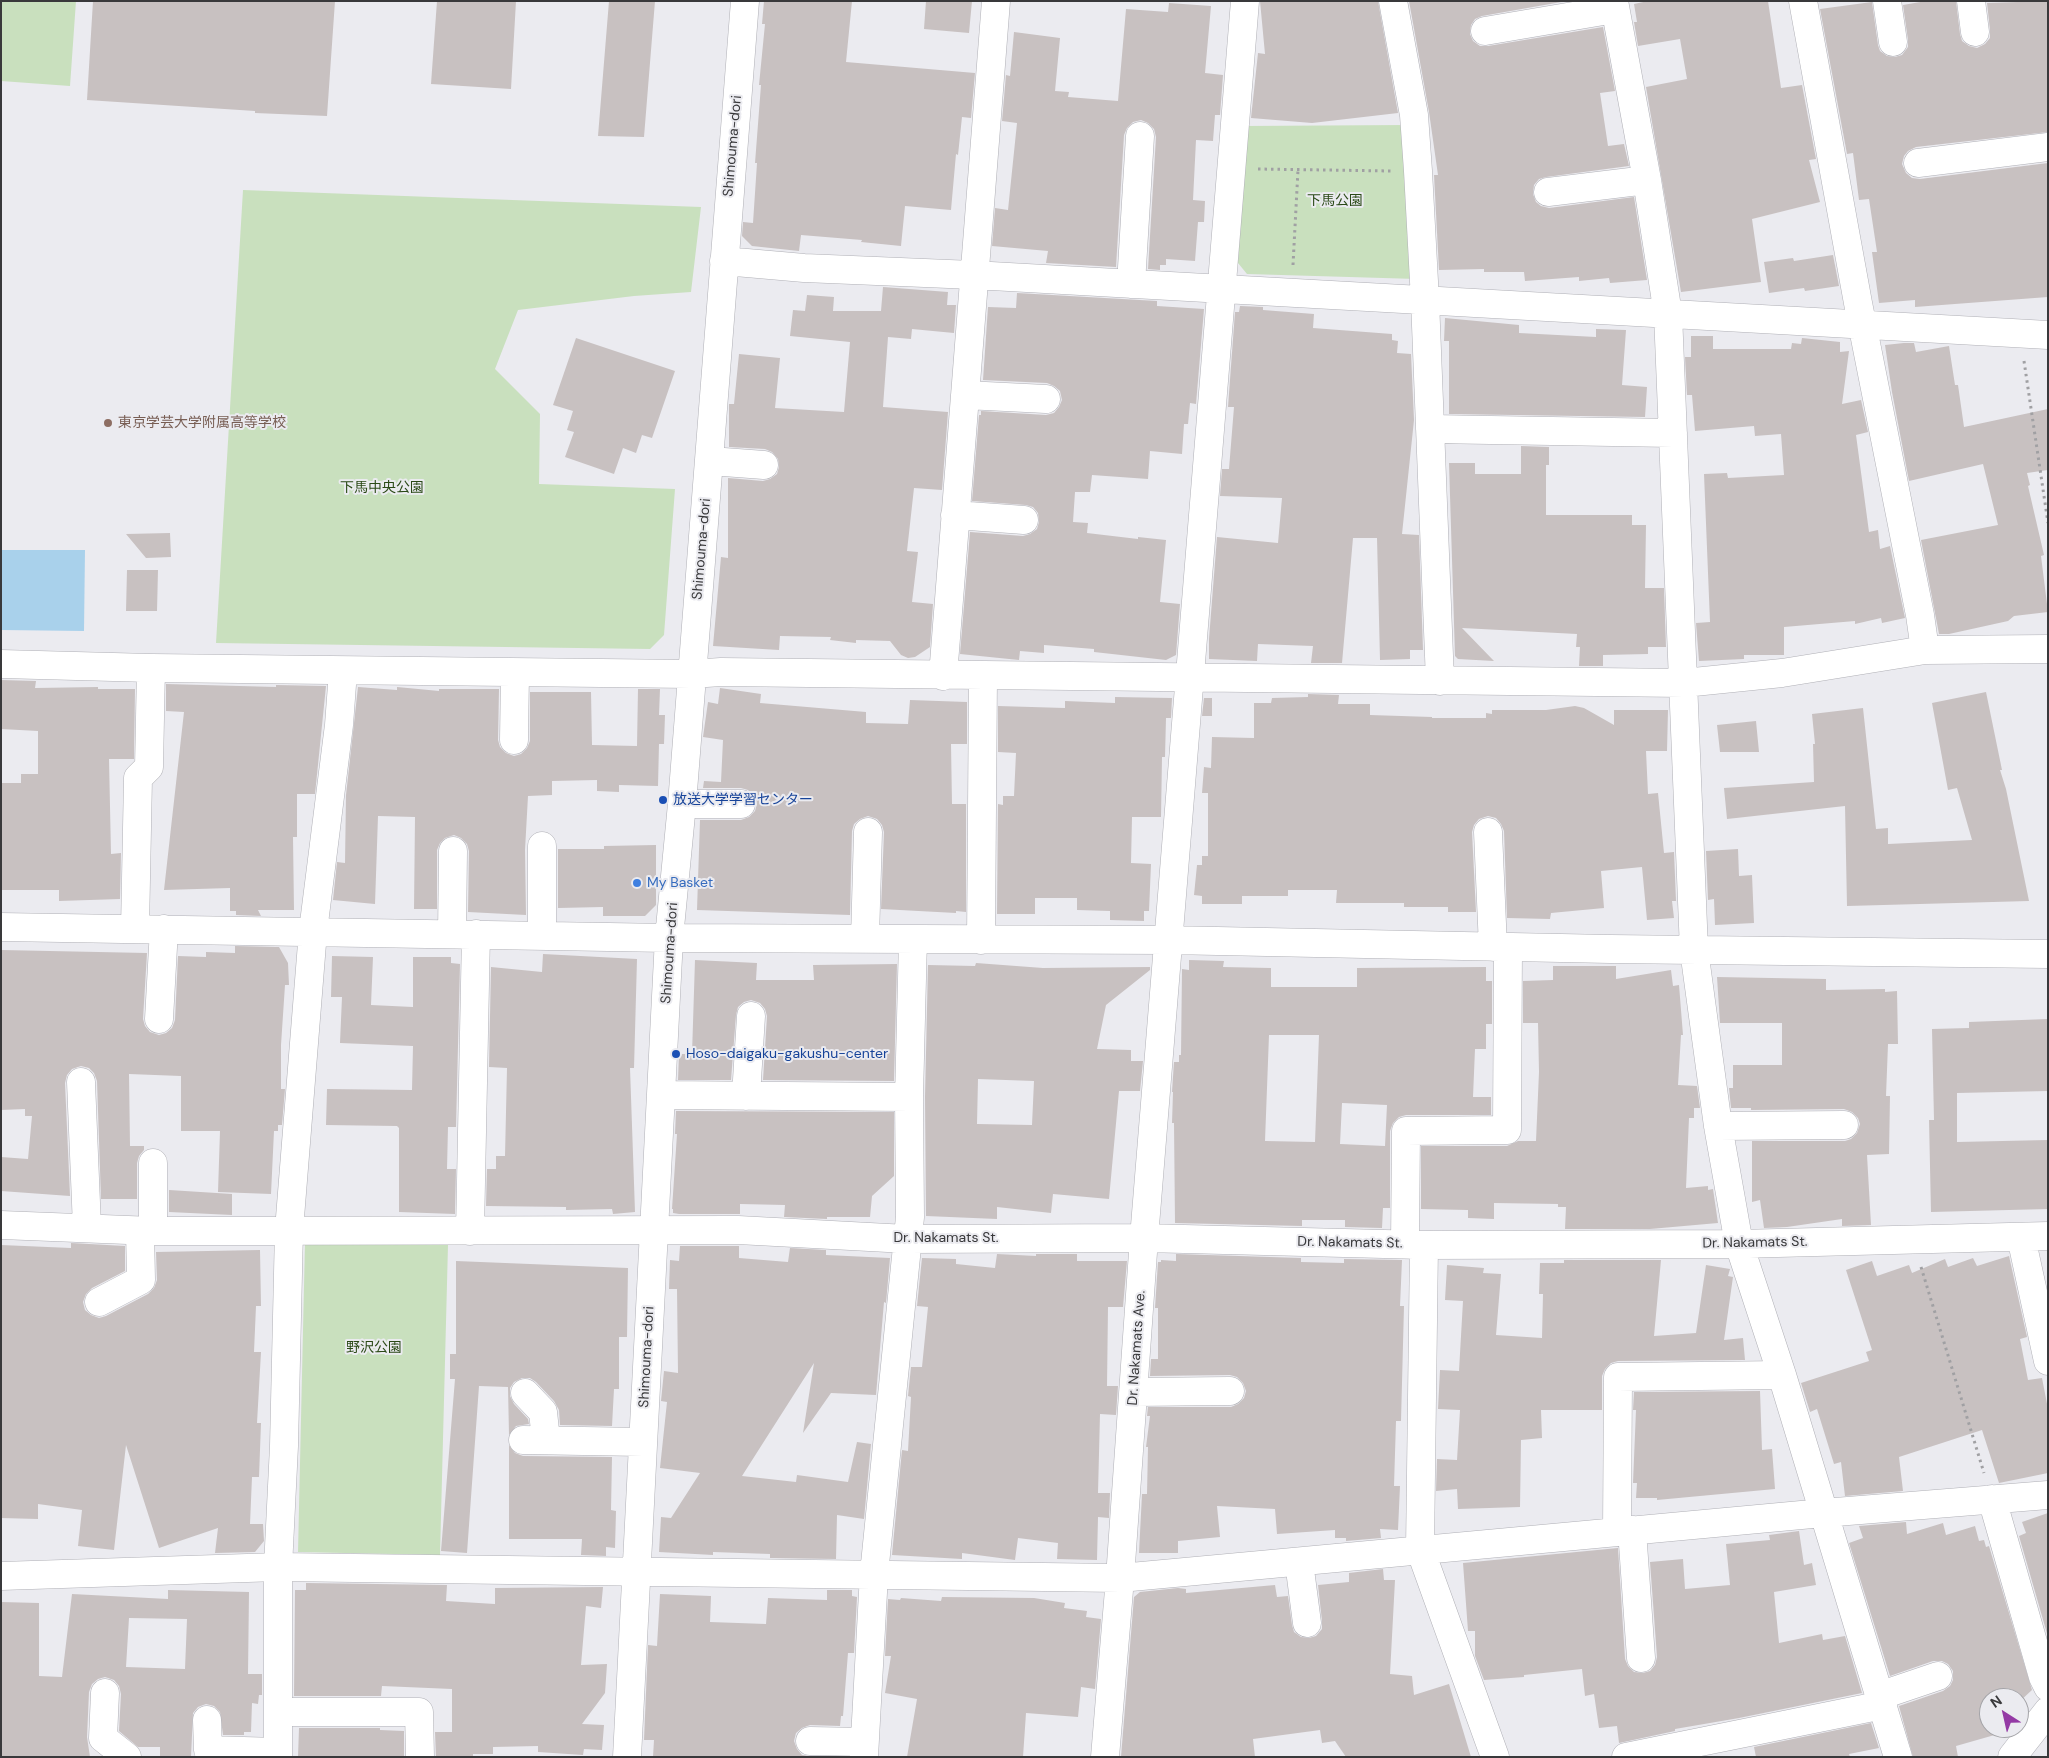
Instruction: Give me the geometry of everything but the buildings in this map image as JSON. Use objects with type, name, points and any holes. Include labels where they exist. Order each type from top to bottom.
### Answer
[{"type":"street","name":"Shimouma-dori","points":[[627,1757],[669,938],[710,461],[745,1]]},
{"type":"street","points":[[943,676],[996,1]]},
{"type":"street","name":"Dr. Nakamats Ave.","points":[[1105,1757],[1134,1392],[1144,1238],[1245,1]]},
{"type":"street","points":[[1393,1],[1414,115],[1418,171],[1440,681]]},
{"type":"street","points":[[1802,1],[1862,324],[1920,615],[1925,650]]},
{"type":"street","points":[[1887,1],[1893,42]]},
{"type":"street","points":[[1971,1],[1975,32]]},
{"type":"street","points":[[1485,30],[1614,5],[1647,180],[1668,314],[1694,950],[1718,1126],[1739,1244],[1782,1375],[1898,1757]]},
{"type":"street","points":[[1131,284],[1140,136]]},
{"type":"street","points":[[1918,163],[2048,148]]},
{"type":"street","points":[[1548,192],[1647,180]]},
{"type":"street","points":[[724,260],[804,268],[973,275],[2048,335]]},
{"type":"street","points":[[964,395],[1046,399]]},
{"type":"street","points":[[1430,429],[1673,433]]},
{"type":"street","points":[[710,461],[764,465]]},
{"type":"street","points":[[955,515],[1024,520]]},
{"type":"street","points":[[1,664],[515,673],[691,674],[721,672],[1190,679],[1684,683],[1782,673],[1925,650],[2048,649]]},
{"type":"street","points":[[135,929],[138,778],[149,766],[151,668]]},
{"type":"street","points":[[207,1720],[208,1750],[278,1754],[278,1567],[284,1446],[289,1230],[313,931],[334,764],[343,671]]},
{"type":"street","points":[[514,740],[515,673]]},
{"type":"street","points":[[981,940],[983,676]]},
{"type":"street","points":[[682,804],[741,804]]},
{"type":"street","points":[[865,939],[868,832]]},
{"type":"street","points":[[1488,832],[1500,947],[1507,1130],[1406,1131],[1415,1245],[1420,1549],[1495,1757]]},
{"type":"street","points":[[542,846],[542,935]]},
{"type":"street","points":[[453,851],[464,934],[470,1231]]},
{"type":"street","points":[[1,927],[669,938],[1168,940],[1500,947],[2048,954]]},
{"type":"street","points":[[159,1019],[164,929]]},
{"type":"street","points":[[810,1741],[864,1750],[874,1574],[910,1218],[909,1097],[913,939]]},
{"type":"street","points":[[746,1096],[751,1016]]},
{"type":"street","points":[[81,1082],[87,1227]]},
{"type":"street","points":[[661,1095],[909,1097]]},
{"type":"street","points":[[1718,1126],[1844,1126]]},
{"type":"street","points":[[99,1302],[141,1280],[153,1163]]},
{"type":"street","name":"Dr. Nakamats St.","points":[[1,1225],[87,1227],[147,1231],[738,1230],[907,1239],[1144,1238],[1415,1245],[1739,1244],[2048,1236]]},
{"type":"street","points":[[2021,1237],[2048,1361]]},
{"type":"street","points":[[1641,1658],[1625,1531],[1618,1377],[1782,1375]]},
{"type":"street","points":[[1134,1392],[1230,1391]]},
{"type":"street","points":[[525,1393],[543,1412],[535,1440],[643,1442]]},
{"type":"street","points":[[1,1576],[278,1567],[1120,1578],[1420,1549],[2048,1494]]},
{"type":"street","points":[[1992,1499],[2043,1677],[2048,1687]]},
{"type":"street","points":[[1299,1562],[1307,1623]]},
{"type":"street","points":[[1626,1757],[1881,1700],[1938,1676]]},
{"type":"street","points":[[104,1693],[103,1738],[127,1757]]},
{"type":"street","points":[[2012,1757],[2048,1711]]},
{"type":"street","points":[[278,1712],[419,1712],[420,1757]]},
{"type":"path","points":[[1232,169],[1418,171]]},
{"type":"path","points":[[1292,293],[1298,170]]},
{"type":"path","points":[[2020,334],[2048,524]]},
{"type":"path","points":[[1913,1240],[1992,1499]]},
{"type":"green space","points":[[1,1],[76,1],[70,86],[1,81]]},
{"type":"green space","name":"下馬公園","points":[[1406,125],[1417,279],[1247,274],[1238,263],[1243,126]]},
{"type":"green space","name":"下馬中央公園","points":[[243,190],[701,207],[691,292],[634,296],[518,310],[495,369],[540,414],[539,484],[675,489],[664,635],[650,649],[216,643]]},
{"type":"green space","name":"野沢公園","points":[[305,1242],[448,1245],[440,1555],[298,1552]]},
{"type":"water","points":[[1,550],[85,550],[84,631],[1,630]]},
{"type":"place","name":"東京学芸大学附属高等学校","points":[[108,423]]},
{"type":"place","name":"放送大学学習センター","points":[[663,800]]},
{"type":"place","name":"My Basket","points":[[637,883]]},
{"type":"place","name":"Hoso-daigaku-gakushu-center","points":[[676,1054]]}]
